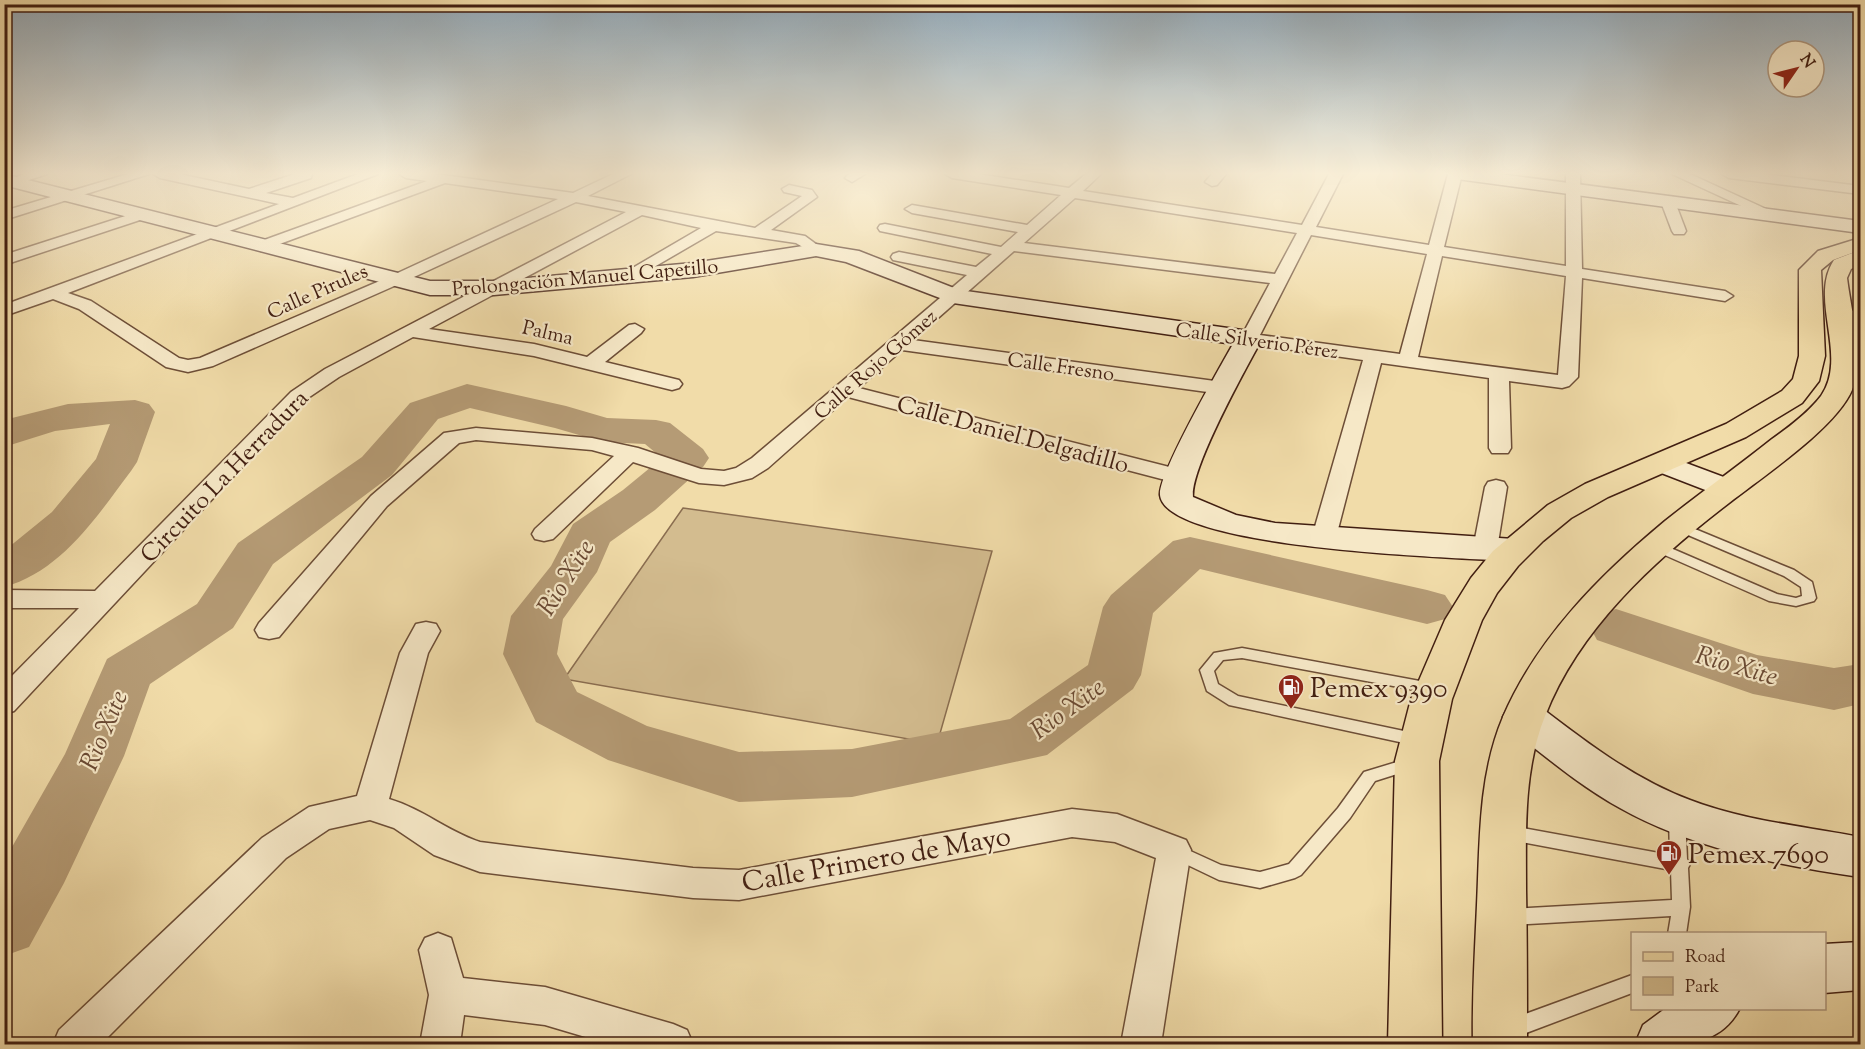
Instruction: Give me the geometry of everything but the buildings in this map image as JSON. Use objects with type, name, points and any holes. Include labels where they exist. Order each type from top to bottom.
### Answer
[{"type":"main road","points":[[1415,1044],[1419,751],[1433,688],[1451,644],[1499,549],[1576,501],[1752,423],[1780,405],[1805,384],[1812,364],[1810,270],[1817,259],[1833,250],[1860,244]]},
{"type":"main road","points":[[1500,1039],[1503,832],[1508,775],[1524,717],[1560,652],[1607,592],[1667,536],[1815,418],[1837,393],[1843,368],[1849,315],[1836,278],[1842,265],[1860,257]]},
{"type":"street","points":[[4,260],[117,223]]},
{"type":"street","name":"Prolongación Manuel Capetillo","points":[[180,223],[395,280],[452,290],[693,270],[816,250],[850,256],[953,296]]},
{"type":"street","points":[[4,310],[239,223]]},
{"type":"street","points":[[261,246],[325,223]]},
{"type":"street","name":"Calle Pirules","points":[[53,293],[85,304],[173,363],[189,366],[206,362],[395,280],[518,223]]},
{"type":"street","name":"Circuito La Herradura","points":[[4,703],[298,396],[332,373],[414,332],[616,223]]},
{"type":"street","points":[[699,223],[800,239],[816,250]]},
{"type":"street","points":[[758,232],[771,223]]},
{"type":"street","points":[[992,223],[1032,230]]},
{"type":"street","name":"Calle Rojo Gómez","points":[[269,630],[379,501],[452,438],[476,434],[567,441],[613,448],[699,476],[724,478],[744,473],[760,463],[901,344],[953,296],[1040,223]]},
{"type":"street","points":[[1254,223],[1725,296]]},
{"type":"street","points":[[1180,490],[1222,388],[1309,223]]},
{"type":"street","points":[[1408,359],[1444,223]]},
{"type":"street","points":[[1573,223],[1574,273]]},
{"type":"street","points":[[1676,223],[1679,231]]},
{"type":"street","points":[[1832,223],[1860,227]]},
{"type":"street","points":[[630,276],[714,226]]},
{"type":"street","points":[[885,228],[1007,249],[1280,279]]},
{"type":"street","points":[[899,257],[980,273]]},
{"type":"street","name":"Calle Silverio Pérez","points":[[953,296],[1562,382],[1568,377],[1574,273]]},
{"type":"street","points":[[589,364],[635,329]]},
{"type":"street","name":"Palma","points":[[414,332],[534,350],[672,384]]},
{"type":"street","name":"Calle Fresno","points":[[901,344],[1222,388]]},
{"type":"street","points":[[1324,537],[1374,355]]},
{"type":"street","points":[[1499,373],[1500,448]]},
{"type":"street","name":"Calle Daniel Delgadillo","points":[[845,390],[1180,490],[1194,511],[1237,525],[1324,537],[1499,549]]},
{"type":"street","points":[[544,534],[630,453]]},
{"type":"street","points":[[1662,463],[1726,489]]},
{"type":"street","points":[[1496,487],[1499,549]]},
{"type":"street","points":[[5,598],[103,600]]},
{"type":"street","points":[[73,1044],[274,848],[321,817],[370,807],[414,653],[426,631]]},
{"type":"street","points":[[1524,717],[1589,766],[1625,789],[1676,814],[1741,834],[1860,856]]},
{"type":"street","name":"Calle Primero de Mayo","points":[[370,807],[404,817],[446,845],[480,857],[716,884],[739,885],[1072,823],[1117,828],[1174,850]]},
{"type":"street","points":[[1141,1044],[1174,850]]},
{"type":"street","points":[[438,950],[448,995],[440,1044]]},
{"type":"street","points":[[1826,969],[1860,966]]},
{"type":"street","points":[[448,995],[545,1006],[673,1044]]},
{"type":"street","points":[[1662,1044],[1710,1010]]},
{"type":"lane","points":[[1667,536],[1789,573],[1807,585],[1809,598],[1796,602],[1774,598],[1667,536]]},
{"type":"lane","points":[[1419,751],[1234,701],[1212,687],[1207,670],[1219,656],[1242,653],[1433,688]]},
{"type":"lane","points":[[1174,850],[1219,872],[1260,880],[1295,870],[1344,813],[1370,776],[1419,751]]},
{"type":"lane","points":[[1676,814],[1681,864],[1681,907],[1677,932]]},
{"type":"lane","points":[[1503,832],[1681,864]]},
{"type":"lane","points":[[1502,918],[1681,907]]},
{"type":"lane","points":[[1500,1039],[1631,984]]},
{"type":"green space","points":[[683,508],[992,551],[937,744],[564,679]]},
{"type":"waterway","name":"Rio Xite","points":[[4,924],[40,863],[94,756],[127,673],[215,616],[255,554],[377,466],[424,411],[467,396],[566,418],[603,430],[656,432],[688,458],[639,500],[590,534],[572,572],[537,616],[530,654],[556,707],[629,744],[739,777],[852,773],[1026,739],[1113,675],[1129,607],[1190,552],[1427,607]]},
{"type":"waterway","name":"Rio Xite","points":[[4,435],[37,423],[68,416],[135,412],[116,462],[68,522],[24,561],[4,571]]},
{"type":"waterway","name":"Rio Xite","points":[[1616,627],[1753,674],[1834,689],[1860,684]]},
{"type":"place","name":"Pemex 9390","points":[[1291,710]]},
{"type":"place","name":"Pemex 7690","points":[[1669,876]]}]
